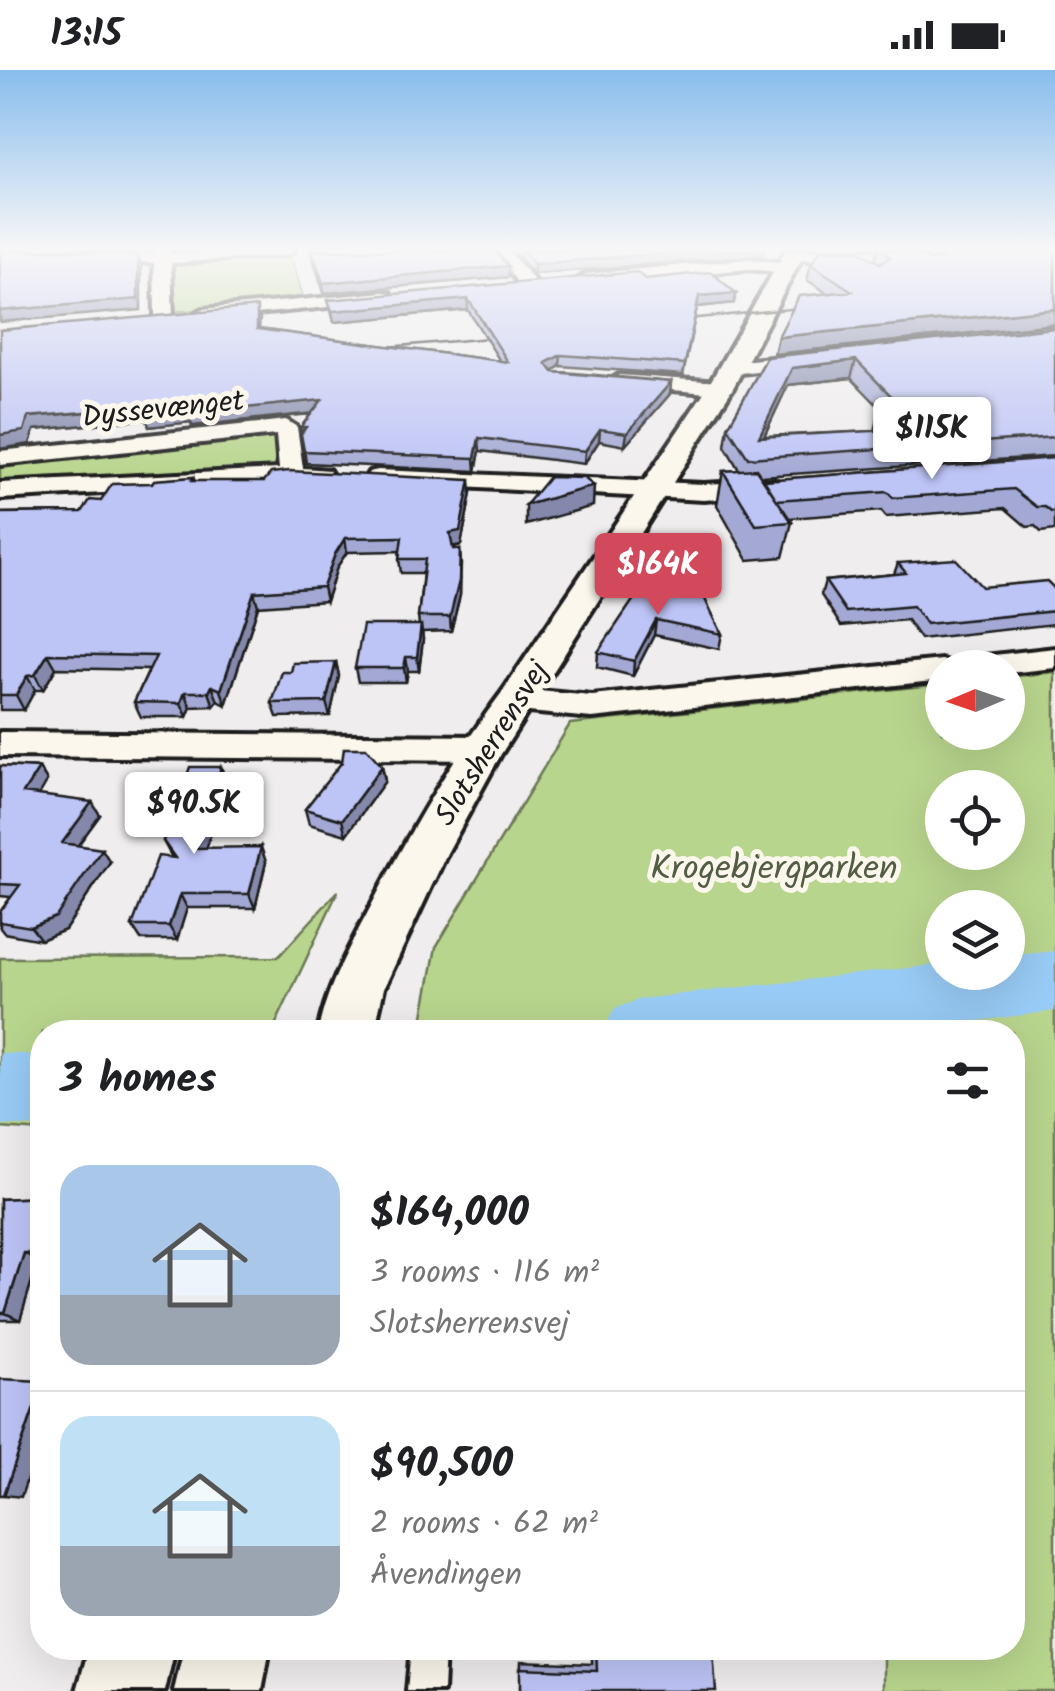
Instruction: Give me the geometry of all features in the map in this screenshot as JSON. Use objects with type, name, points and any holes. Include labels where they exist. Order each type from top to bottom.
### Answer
[{"type":"street","name":"Slotsherrensvej","points":[[351,1010],[423,852],[483,748],[654,490],[755,326]]},
{"type":"street","points":[[595,379],[726,378],[844,356]]},
{"type":"street","name":"Dyssevænget","points":[[0,458],[286,428],[292,474]]},
{"type":"street","name":"Dyssevænget","points":[[0,491],[292,474],[704,492],[803,484]]},
{"type":"street","points":[[1025,661],[1055,658]]},
{"type":"street","points":[[518,700],[592,707],[925,672]]},
{"type":"street","points":[[0,744],[483,748]]},
{"type":"street","points":[[121,1691],[129,1660]]},
{"type":"street","points":[[218,1691],[224,1660]]},
{"type":"lane","points":[[424,1691],[427,1660]]},
{"type":"green space","points":[[278,433],[278,469],[137,474],[0,485],[0,462]]},
{"type":"green space","name":"Krogebjergparken","points":[[1055,672],[1055,1691],[884,1691],[884,1660],[1025,1660],[1025,1020],[422,1020],[436,947],[570,724],[925,686],[925,750],[1025,750],[1025,675]]},
{"type":"green space","points":[[338,891],[278,1020],[30,1020],[30,1130],[0,1128],[0,958],[278,957]]},
{"type":"building","points":[[49,326],[257,326],[257,329],[508,362],[485,326],[693,326],[685,364],[561,355],[546,363],[553,372],[671,382],[627,433],[600,429],[585,451],[479,438],[475,458],[304,451],[301,434],[306,427],[301,427],[322,400],[188,414],[188,410],[145,414],[146,407],[28,417],[24,431],[0,435],[0,330]]},
{"type":"building","points":[[784,326],[890,326],[778,337]]},
{"type":"building","points":[[1055,328],[1055,437],[748,458],[728,427],[767,357]],"holes":[[[856,360],[909,414],[879,415],[893,430],[759,437],[792,368]]]},
{"type":"building","points":[[1055,458],[1055,512],[1037,507],[1014,489],[893,498],[887,492],[777,500],[764,480]]},
{"type":"building","points":[[756,469],[792,522],[756,525],[723,471]]},
{"type":"building","points":[[271,473],[470,480],[460,531],[450,533],[453,549],[460,549],[459,581],[450,617],[418,617],[425,559],[399,559],[402,537],[345,538],[323,587],[254,592],[221,690],[212,686],[209,692],[185,692],[181,703],[134,702],[156,656],[48,654],[35,675],[27,676],[16,695],[0,695],[0,513],[82,512],[90,500],[101,501],[112,484],[193,477],[191,481],[264,481]]},
{"type":"building","points":[[549,477],[584,478],[594,486],[526,505]]},
{"type":"building","points":[[956,559],[982,587],[1047,581],[1055,589],[1055,611],[926,624],[913,606],[846,612],[825,581],[906,573],[898,563]]},
{"type":"building","points":[[698,585],[722,634],[656,620],[634,661],[598,652],[640,590]]},
{"type":"building","points":[[363,625],[421,625],[417,657],[406,657],[404,668],[355,668]]},
{"type":"building","points":[[336,662],[326,702],[272,703],[282,672],[291,672],[293,663]]},
{"type":"building","points":[[344,748],[366,748],[382,766],[342,820],[305,809],[342,762]]},
{"type":"building","points":[[0,766],[39,768],[23,793],[92,802],[62,843],[102,849],[56,917],[31,927],[0,922],[0,912],[20,885],[0,884]]},
{"type":"building","points":[[190,767],[221,767],[195,848],[261,847],[249,894],[180,894],[169,926],[132,926],[158,856],[175,858],[163,841]]},
{"type":"building","points":[[30,1198],[30,1253],[24,1253],[5,1313],[0,1313],[0,1199]]},
{"type":"building","points":[[0,1379],[30,1380],[30,1420],[4,1495],[0,1495]]},
{"type":"building","points":[[597,1660],[714,1660],[716,1691],[520,1691],[520,1668],[597,1671]]},
{"type":"waterway","points":[[738,1020],[1055,981]]},
{"type":"waterway","points":[[0,1089],[30,1090]]},
{"type":"tram line","points":[[363,349],[513,336]]}]
